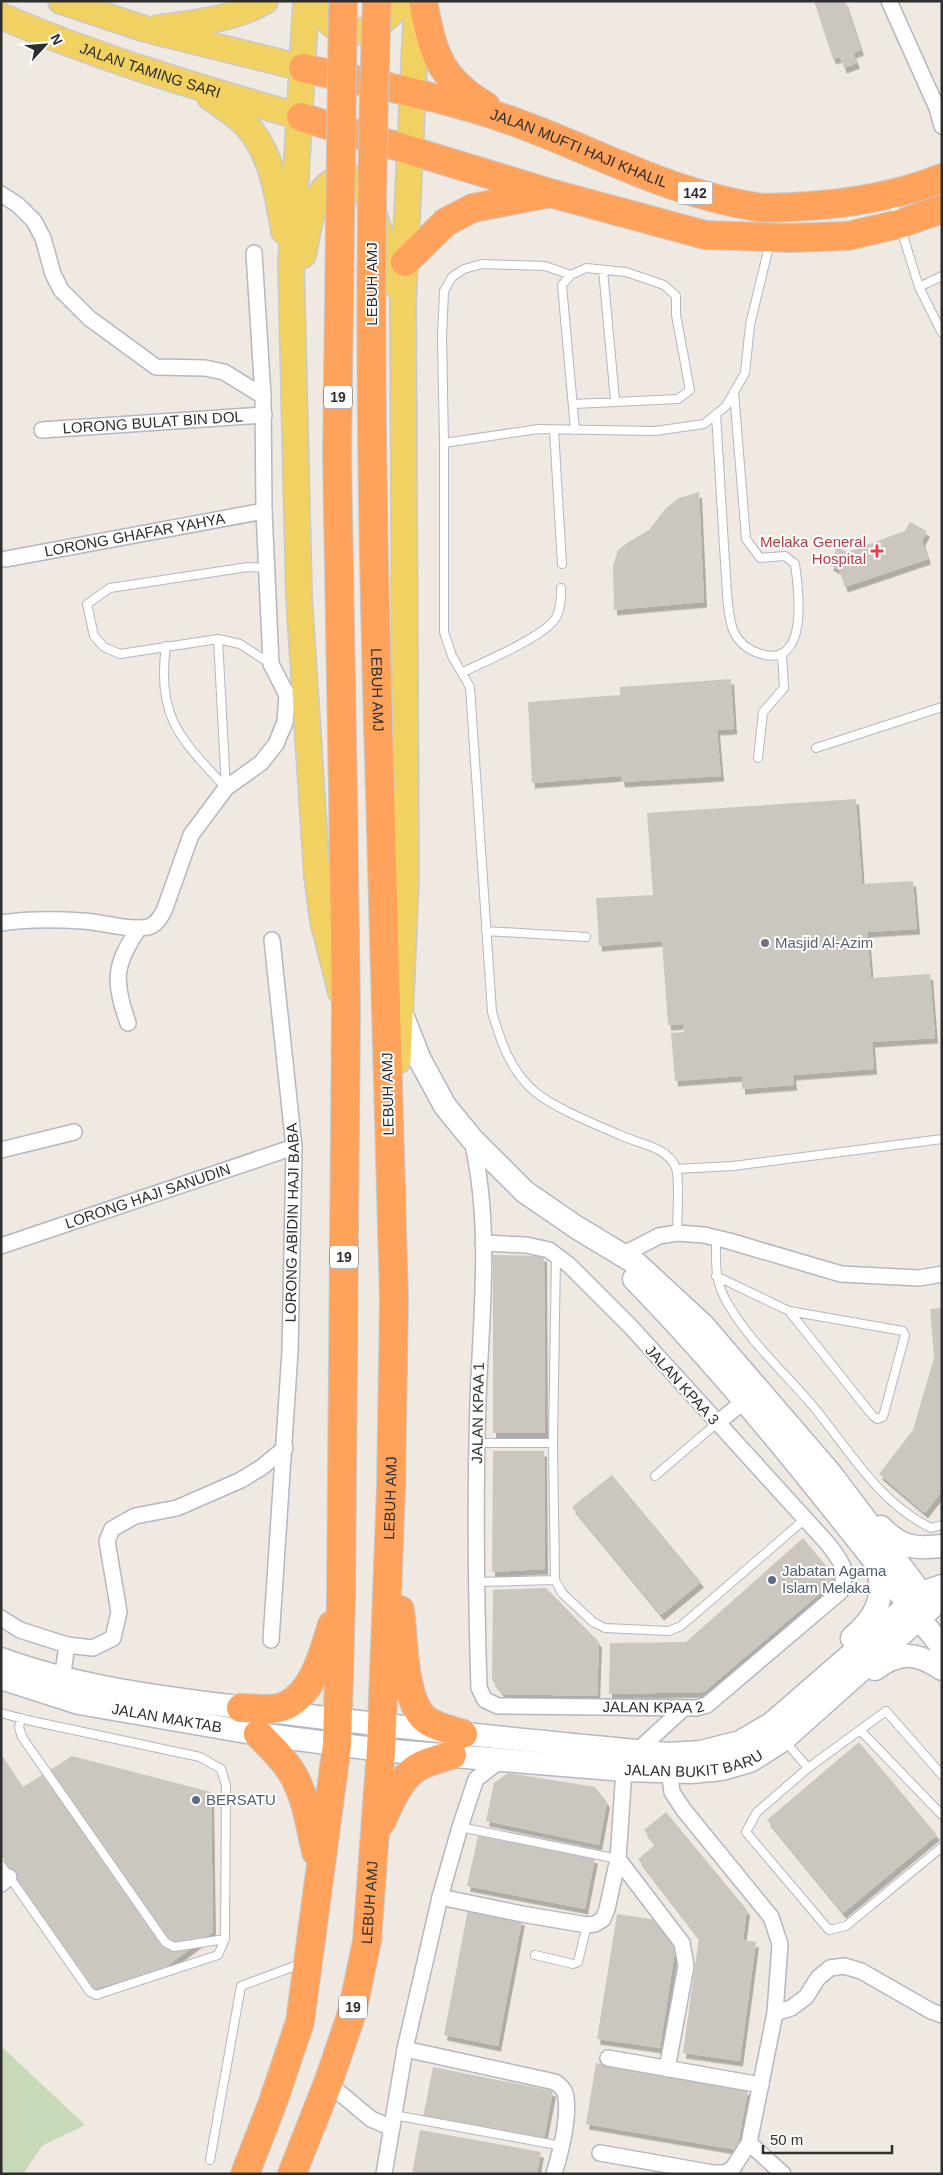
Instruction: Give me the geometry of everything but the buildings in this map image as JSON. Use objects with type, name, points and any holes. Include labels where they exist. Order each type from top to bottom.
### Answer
[{"type":"highway","name":"19","points":[[245,2174],[273,2102],[300,2022],[337,1732],[341,1601],[346,1008],[337,455],[342,1]]},
{"type":"highway","name":"LEBUH AMJ","points":[[292,2174],[328,2083],[352,2013],[367,1941],[382,1738],[391,1489],[394,1299],[373,550],[372,122],[377,1]]},
{"type":"highway","points":[[423,1],[432,48],[442,68],[456,86],[468,96],[511,120]]},
{"type":"highway","name":"JALAN MUFTI HAJI KHALIL","points":[[303,68],[413,93],[511,120],[638,173],[696,193],[758,208],[822,206],[891,195],[942,178]]},
{"type":"highway","name":"142","points":[[301,117],[550,193],[705,235],[771,238],[848,236],[899,224],[942,209]]},
{"type":"highway","points":[[405,262],[446,222],[472,208],[550,193]]},
{"type":"highway","points":[[376,1832],[397,1789],[407,1776],[420,1766],[458,1744],[418,1711],[412,1697],[396,1577],[391,1489]]},
{"type":"highway","points":[[241,1708],[272,1709],[287,1705],[300,1694],[311,1680],[319,1662],[341,1601]]},
{"type":"highway","points":[[258,1734],[278,1754],[292,1774],[306,1812],[320,1868]]},
{"type":"main road","points":[[61,1],[146,29],[303,68]]},
{"type":"main road","points":[[146,29],[215,20],[246,12],[265,1]]},
{"type":"main road","points":[[306,1],[301,117],[291,263],[299,596],[296,694],[317,876],[333,968],[346,1008]]},
{"type":"main road","points":[[320,1],[321,10],[330,25],[345,32],[363,31],[382,23],[394,13],[398,1]]},
{"type":"main road","points":[[389,1139],[399,1050],[406,878],[403,303],[416,1]]},
{"type":"main road","name":"JALAN TAMING SARI","points":[[1,16],[197,88],[301,117]]},
{"type":"main road","points":[[197,88],[248,127],[262,151],[274,180],[291,263]]},
{"type":"main road","points":[[292,301],[317,200],[330,182],[346,176],[354,178],[368,197],[403,303]]},
{"type":"main road","points":[[401,1012],[420,1060],[445,1106],[472,1140],[525,1192],[622,1255],[625,1270],[831,1474],[890,1536],[902,1544],[919,1549],[942,1546]]},
{"type":"main road","points":[[752,1395],[878,1565],[930,1602]]},
{"type":"main road","points":[[831,1474],[930,1602],[942,1647]]},
{"type":"main road","points":[[805,1695],[827,1661],[862,1629],[876,1611],[881,1596],[882,1583],[878,1565]]},
{"type":"main road","name":"JALAN BUKIT BARU","points":[[777,1732],[805,1695],[930,1602]]},
{"type":"main road","name":"JALAN BUKIT BARU","points":[[458,1744],[503,1759],[624,1770],[668,1763],[701,1752],[777,1732],[827,1701],[930,1602]]},
{"type":"main road","points":[[827,1701],[855,1685],[889,1659],[902,1655],[929,1661],[942,1670]]},
{"type":"main road","name":"JALAN MAKTAB","points":[[1,1659],[62,1679],[152,1697],[241,1708],[337,1732]]},
{"type":"main road","name":"JALAN MAKTAB","points":[[1,1678],[79,1703],[258,1734],[337,1732]]},
{"type":"main road","name":"JALAN BUKIT BARU","points":[[337,1732],[382,1738],[458,1744],[637,1751],[668,1763]]},
{"type":"street","points":[[889,1],[936,108],[942,126]]},
{"type":"street","points":[[1,194],[34,221],[43,238],[53,274],[61,290],[89,318],[156,367],[205,368],[224,372],[263,396]]},
{"type":"street","points":[[1,923],[17,920],[81,920],[139,928],[150,926],[158,921],[164,911],[192,835],[226,788],[243,778],[261,763],[276,744],[296,694],[271,664],[264,511],[264,415],[254,253]]},
{"type":"street","name":"LORONG BULAT BIN DOL","points":[[42,430],[264,415]]},
{"type":"street","name":"LORONG GHAFAR YAHYA","points":[[6,559],[264,511]]},
{"type":"street","points":[[128,1023],[122,1005],[118,978],[119,963],[125,949],[139,928]]},
{"type":"street","name":"LORONG ABIDIN HAJI BABA","points":[[271,1640],[290,1351],[294,1147],[272,940]]},
{"type":"street","points":[[1,1150],[74,1132]]},
{"type":"street","name":"JALAN KPAA 1","points":[[472,1140],[483,1200],[477,1443],[476,1582],[479,1688]]},
{"type":"street","name":"LORONG HAJI SANUDIN","points":[[1,1246],[294,1147]]},
{"type":"street","points":[[622,1255],[659,1236],[677,1233],[716,1238],[841,1274],[919,1278],[942,1274]]},
{"type":"street","name":"JALAN KPAA 3","points":[[483,1243],[526,1245],[549,1250],[569,1265],[630,1326],[805,1518],[842,1564],[845,1579]]},
{"type":"street","points":[[717,1423],[752,1395]]},
{"type":"street","points":[[1,1618],[20,1630],[67,1645],[93,1648],[113,1638],[119,1612],[107,1541],[112,1529],[135,1516],[177,1508],[241,1480],[262,1467],[285,1448]]},
{"type":"street","name":"JALAN KPAA 2","points":[[479,1688],[485,1700],[498,1706],[696,1708],[707,1705],[840,1592],[845,1579]]},
{"type":"street","points":[[62,1679],[67,1645]]},
{"type":"street","points":[[637,1751],[684,1708]]},
{"type":"street","points":[[384,2174],[406,2049],[440,1897],[460,1827],[476,1779],[503,1759]]},
{"type":"street","points":[[600,2153],[713,2174],[725,2173],[733,2168],[749,2142],[775,2013],[780,1944],[771,1917],[683,1809],[672,1792],[668,1763]]},
{"type":"street","points":[[440,1897],[522,1914],[587,1925],[596,1924],[603,1918],[618,1859],[624,1770]]},
{"type":"street","points":[[618,1859],[682,1943],[686,1966],[667,2069]]},
{"type":"street","points":[[775,2013],[791,2008],[806,1997],[818,1978],[830,1968],[844,1966],[861,1971],[931,2011],[942,2015]]},
{"type":"street","points":[[406,2049],[556,2082],[562,2088],[566,2098],[562,2146],[554,2174]]},
{"type":"street","points":[[608,2058],[760,2085]]},
{"type":"street","points":[[328,2083],[371,2119],[393,2122]]},
{"type":"street","points":[[749,2142],[783,2174]]},
{"type":"lane","points":[[891,195],[919,287],[942,333]]},
{"type":"lane","points":[[444,443],[538,429],[655,431],[704,424],[726,406],[745,373],[750,325],[771,238]]},
{"type":"lane","points":[[571,275],[545,266],[482,264],[464,269],[452,277],[444,291],[442,337],[444,632],[452,656],[470,687],[492,1012],[502,1046],[516,1072],[535,1091],[552,1102],[623,1136],[655,1148],[668,1156],[676,1169],[677,1233]]},
{"type":"lane","points":[[574,404],[615,400],[678,399],[690,390],[676,315],[676,296],[664,286],[626,272],[586,268],[571,275],[562,285],[575,430]]},
{"type":"lane","points":[[603,270],[615,400]]},
{"type":"lane","points":[[919,287],[942,276]]},
{"type":"lane","points":[[716,414],[728,596],[733,630],[744,647],[770,656],[782,655],[790,649],[796,632],[800,596],[795,564],[785,556],[760,558],[746,539],[734,392]]},
{"type":"lane","points":[[554,430],[562,564]]},
{"type":"lane","points":[[267,568],[248,567],[110,588],[87,604],[94,636],[104,647],[120,654],[218,638],[240,644],[271,664]]},
{"type":"lane","points":[[463,672],[534,636],[555,619],[560,602],[561,588]]},
{"type":"lane","points":[[218,638],[226,788]]},
{"type":"lane","points":[[166,646],[163,670],[164,698],[178,733],[226,788]]},
{"type":"lane","points":[[758,758],[763,712],[784,688],[782,655]]},
{"type":"lane","points":[[816,748],[942,707]]},
{"type":"lane","points":[[486,931],[586,937]]},
{"type":"lane","points":[[676,1169],[733,1166],[942,1139]]},
{"type":"lane","points":[[716,1238],[716,1276],[728,1304],[748,1332],[814,1407],[872,1484],[918,1522],[931,1528],[942,1526]]},
{"type":"lane","points":[[556,1255],[553,1442],[555,1580],[568,1599],[593,1622],[605,1628],[669,1631],[681,1626],[805,1518]]},
{"type":"lane","points":[[716,1276],[789,1311],[903,1331],[906,1335],[883,1417],[877,1419],[872,1415],[789,1311]]},
{"type":"lane","points":[[655,1476],[717,1423]]},
{"type":"lane","points":[[477,1443],[553,1442]]},
{"type":"lane","points":[[476,1582],[555,1580]]},
{"type":"lane","points":[[942,1775],[886,1711],[808,1768],[757,1812],[746,1832],[829,1930],[846,1926],[942,1847]]},
{"type":"lane","points":[[1,1712],[200,1757],[221,1769],[226,1785],[226,1939],[218,1955],[96,1995],[90,1992],[4,1876]]},
{"type":"lane","points":[[21,1718],[19,1727],[22,1737],[165,1942],[174,1947],[226,1939]]},
{"type":"lane","points":[[861,1731],[942,1815]]},
{"type":"lane","points":[[777,1732],[808,1768]]},
{"type":"lane","points":[[460,1827],[618,1859]]},
{"type":"lane","points":[[535,1955],[573,1964],[578,1962],[587,1925]]},
{"type":"lane","points":[[210,2160],[241,1986],[309,1960]]},
{"type":"lane","points":[[393,2122],[562,2146]]},
{"type":"green space","points":[[1,2046],[85,2125],[42,2146],[23,2174],[1,2174]]},
{"type":"place","name":"Melaka General Hospital","points":[[877,551]]},
{"type":"place","name":"Masjid Al-Azim","points":[[765,943]]},
{"type":"place","name":"Jabatan Agama Islam Melaka","points":[[772,1580]]},
{"type":"place","name":"BERSATU","points":[[196,1800]]}]
